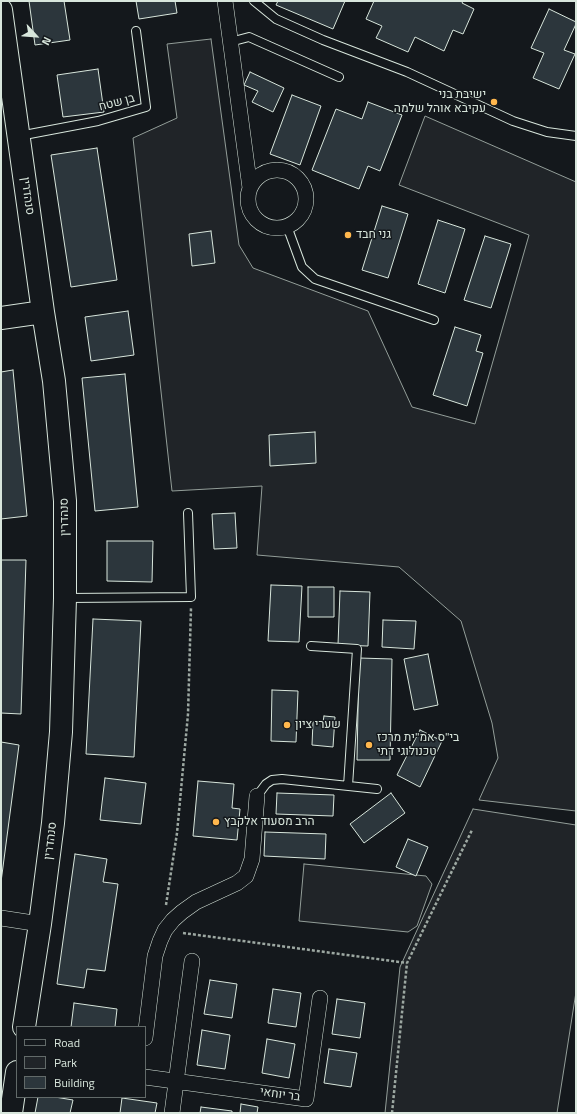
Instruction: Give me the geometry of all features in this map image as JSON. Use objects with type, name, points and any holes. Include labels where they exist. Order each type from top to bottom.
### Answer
[{"type":"street","points":[[225,1],[250,188]]},
{"type":"street","name":"סנהדרין","points":[[1,10],[54,381],[65,501],[66,598],[61,732],[53,823],[40,924],[24,1026]]},
{"type":"street","points":[[272,170],[281,170],[298,178],[303,186],[306,196],[302,214],[296,221],[287,226],[278,228],[268,227],[253,216],[249,207],[248,197],[250,188],[255,180],[272,170]]},
{"type":"street","points":[[1,318],[43,312]]},
{"type":"street","points":[[146,1030],[155,956],[165,930],[173,920],[196,902],[246,876],[252,858],[257,796]]},
{"type":"street","points":[[1,918],[40,924]]},
{"type":"street","points":[[172,1113],[192,961]]},
{"type":"street","name":"בר יוחאי","points":[[146,1077],[306,1099],[320,998]]},
{"type":"street","points":[[11,1113],[16,1079]]},
{"type":"lane","points":[[254,1],[276,19],[323,40],[407,72],[513,121],[547,132],[576,136]]},
{"type":"lane","name":"בן שטח","points":[[18,136],[98,121],[146,107],[136,31]]},
{"type":"lane","points":[[230,42],[249,37],[339,77]]},
{"type":"lane","points":[[287,226],[302,267],[315,279],[434,320]]},
{"type":"lane","points":[[66,598],[191,597],[188,513]]},
{"type":"lane","points":[[311,646],[357,649],[348,786]]},
{"type":"lane","points":[[257,796],[266,784],[272,780],[282,779],[377,788]]},
{"type":"path","points":[[165,910],[177,833],[187,721],[191,597]]},
{"type":"path","points":[[392,1113],[407,963],[472,830]]},
{"type":"path","points":[[165,930],[407,963]]},
{"type":"green space","points":[[211,39],[239,245],[253,268],[368,311],[412,407],[475,424],[529,235],[399,185],[425,116],[576,182],[576,811],[479,800],[498,758],[492,723],[461,621],[399,567],[257,555],[262,486],[172,491],[133,138],[177,118],[167,44]]},
{"type":"green space","points":[[473,809],[576,825],[576,992],[557,1113],[385,1113],[400,967]]},
{"type":"green space","points":[[304,864],[426,876],[432,884],[417,926],[408,932],[299,921]]},
{"type":"building","points":[[29,1],[64,1],[70,40],[35,45]]},
{"type":"building","points":[[136,1],[175,1],[177,13],[139,19]]},
{"type":"building","points":[[278,1],[345,1],[333,29],[276,5]]},
{"type":"building","points":[[374,1],[463,1],[462,3],[474,9],[463,34],[453,30],[444,51],[415,37],[408,52],[376,38],[382,26],[366,19]]},
{"type":"building","points":[[549,9],[576,22],[564,50],[575,54],[559,89],[533,78],[544,53],[531,48]]},
{"type":"building","points":[[98,69],[104,112],[63,117],[57,75]]},
{"type":"building","points":[[250,72],[284,88],[273,112],[252,102],[258,91],[244,85]]},
{"type":"building","points":[[292,95],[321,106],[300,165],[270,154]]},
{"type":"building","points":[[368,102],[402,115],[380,171],[368,166],[359,189],[312,170],[336,109],[362,119]]},
{"type":"building","points":[[97,148],[117,280],[71,287],[51,155]]},
{"type":"building","points":[[382,206],[408,214],[388,278],[362,270]]},
{"type":"building","points":[[438,220],[465,229],[445,293],[418,284]]},
{"type":"building","points":[[211,231],[215,263],[192,266],[189,234]]},
{"type":"building","points":[[485,236],[511,244],[491,308],[464,300]]},
{"type":"building","points":[[128,311],[134,355],[91,361],[85,317]]},
{"type":"building","points":[[455,327],[481,335],[476,351],[483,353],[467,406],[433,395]]},
{"type":"building","points":[[13,370],[27,516],[1,519],[1,372]]},
{"type":"building","points":[[125,374],[138,507],[95,511],[82,378]]},
{"type":"building","points":[[315,432],[316,463],[270,466],[269,435]]},
{"type":"building","points":[[235,513],[237,548],[214,549],[212,514]]},
{"type":"building","points":[[107,541],[153,541],[152,582],[107,581]]},
{"type":"building","points":[[1,560],[26,560],[21,714],[1,713]]},
{"type":"building","points":[[271,585],[302,586],[299,642],[268,641]]},
{"type":"building","points":[[308,587],[334,587],[334,617],[308,617]]},
{"type":"building","points":[[340,591],[370,592],[368,646],[338,645]]},
{"type":"building","points":[[93,619],[141,621],[134,757],[86,754]]},
{"type":"building","points":[[383,620],[416,621],[414,649],[382,647]]},
{"type":"building","points":[[428,654],[438,705],[414,710],[404,659]]},
{"type":"building","points":[[359,658],[392,659],[390,760],[357,760]]},
{"type":"building","points":[[272,690],[298,691],[296,742],[271,741]]},
{"type":"building","points":[[324,716],[335,717],[333,747],[312,745],[313,722],[323,722]]},
{"type":"building","points":[[420,730],[442,741],[420,787],[397,775]]},
{"type":"building","points":[[1,742],[19,745],[1,882]]},
{"type":"building","points":[[105,778],[146,783],[141,824],[100,820]]},
{"type":"building","name":"הרב מסעוד אלקבץ","points":[[198,781],[234,784],[232,808],[240,809],[237,840],[193,836]]},
{"type":"building","points":[[277,793],[334,795],[333,816],[276,814]]},
{"type":"building","points":[[391,793],[405,813],[364,843],[350,824]]},
{"type":"building","points":[[265,832],[326,834],[325,859],[264,856]]},
{"type":"building","points":[[408,839],[428,847],[416,876],[396,867]]},
{"type":"building","points":[[75,854],[107,859],[103,882],[118,884],[105,971],[87,969],[84,988],[57,984]]},
{"type":"building","points":[[210,980],[237,984],[232,1018],[204,1014]]},
{"type":"building","points":[[273,989],[301,993],[296,1027],[268,1023]]},
{"type":"building","points":[[337,999],[365,1003],[360,1038],[332,1034]]},
{"type":"building","points":[[74,1003],[117,1009],[115,1026],[71,1026]]},
{"type":"building","points":[[202,1030],[230,1035],[225,1069],[197,1065]]},
{"type":"building","points":[[267,1039],[295,1044],[289,1078],[262,1073]]},
{"type":"building","points":[[329,1049],[357,1053],[351,1087],[324,1083]]},
{"type":"building","points":[[38,1098],[61,1098],[73,1100],[70,1113],[35,1113]]},
{"type":"building","points":[[122,1098],[157,1103],[155,1113],[120,1113]]},
{"type":"building","points":[[241,1104],[258,1107],[257,1113],[240,1113]]},
{"type":"building","points":[[201,1107],[232,1111],[232,1113],[200,1113]]},
{"type":"place","name":"ישיבת בני עקיבא אוהל שלמה","points":[[494,102]]},
{"type":"place","name":"גני חבד","points":[[348,235]]},
{"type":"place","name":"שערי ציון","points":[[287,725]]},
{"type":"place","name":"בי\"ס אמ\"ית מרכז טכנולוגי דתי","points":[[369,745]]},
{"type":"place","name":"הרב מסעוד אלקבץ","points":[[216,822]]}]
